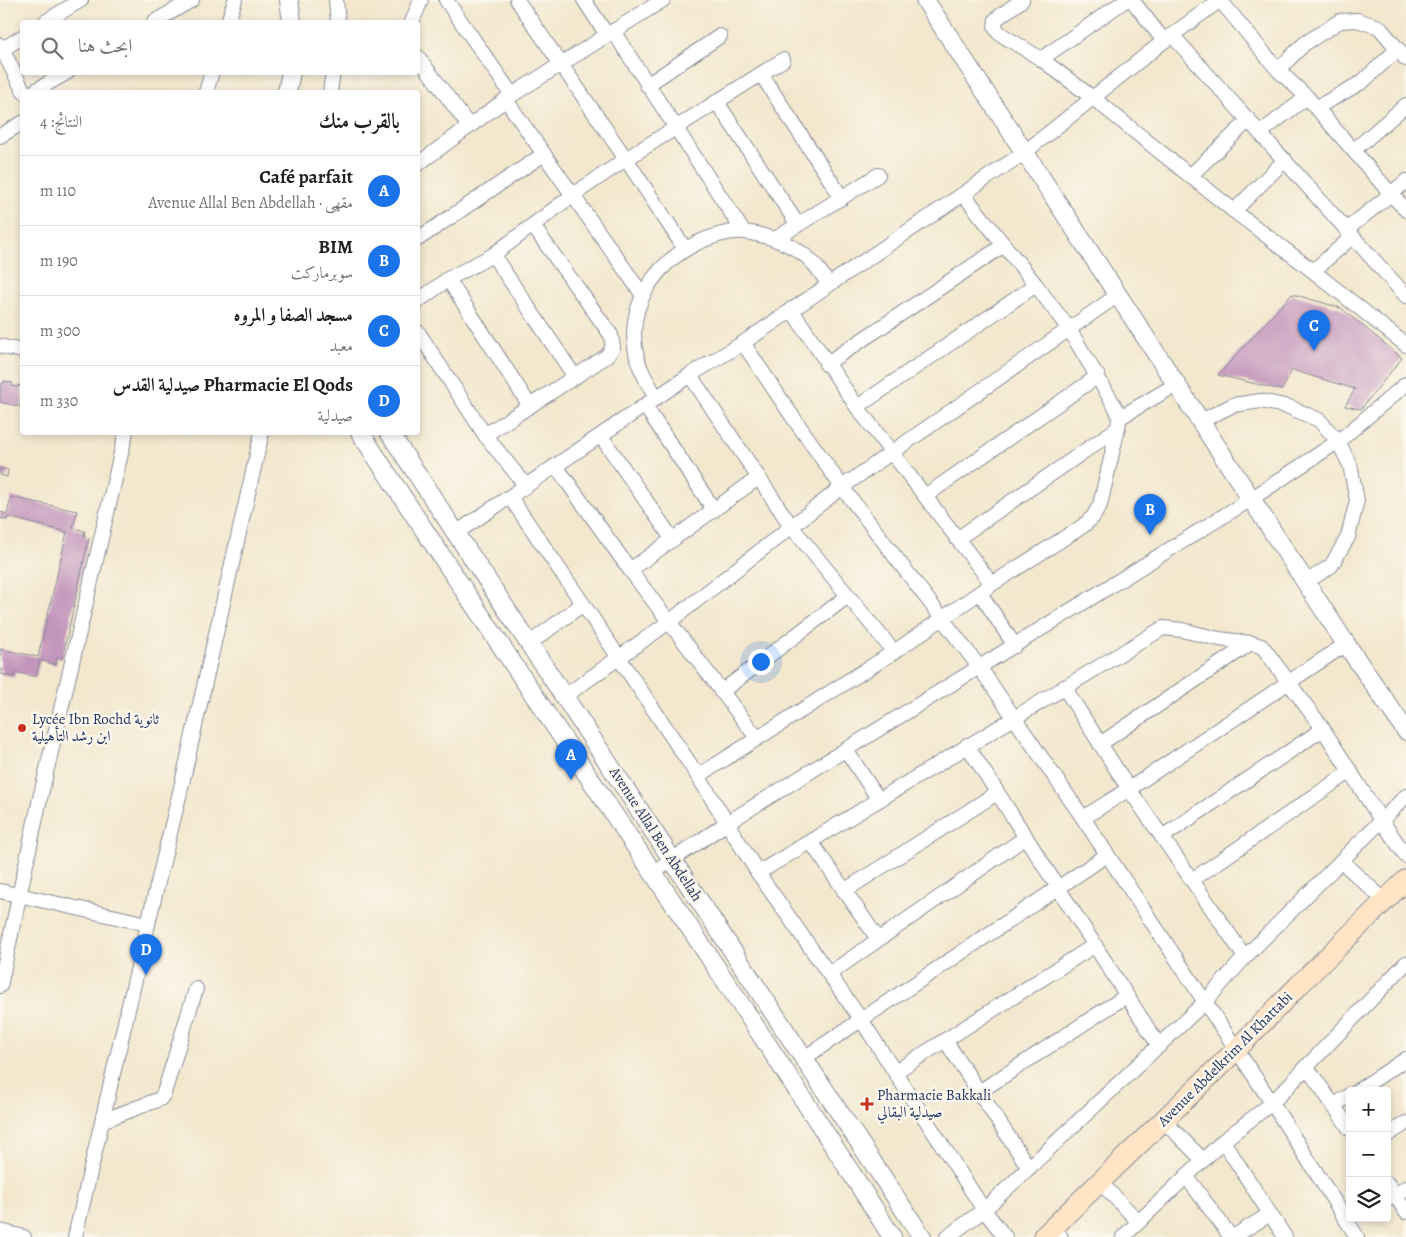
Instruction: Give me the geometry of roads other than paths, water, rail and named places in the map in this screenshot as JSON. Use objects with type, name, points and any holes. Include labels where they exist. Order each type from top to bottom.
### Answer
[{"type":"main road","name":"Avenue Abdelkrim Al Khattabi","points":[[1052,1234],[1099,1182],[1236,1050],[1406,880]]},
{"type":"street","points":[[157,20],[192,0]]},
{"type":"street","points":[[229,20],[235,0]]},
{"type":"street","points":[[289,0],[292,20]]},
{"type":"street","points":[[336,0],[338,20]]},
{"type":"street","points":[[413,20],[421,0]]},
{"type":"street","points":[[446,0],[544,154],[642,294]]},
{"type":"street","points":[[516,0],[626,159],[684,249]]},
{"type":"street","points":[[584,0],[647,85],[743,231]]},
{"type":"street","points":[[420,163],[509,98],[663,0]]},
{"type":"street","points":[[925,0],[1346,644],[1406,731]]},
{"type":"street","points":[[1022,0],[999,16],[995,23],[999,33],[1041,59],[1093,98],[1406,345]]},
{"type":"street","points":[[1041,59],[1126,0]]},
{"type":"street","points":[[1132,0],[1249,120],[1406,296]]},
{"type":"street","points":[[456,533],[650,401],[743,343],[791,309],[964,195],[1024,152],[1168,38],[1220,0],[1278,70],[1311,102],[1406,210]]},
{"type":"street","points":[[48,20],[73,2]]},
{"type":"street","points":[[1260,133],[1311,102],[1362,82],[1402,54],[1379,27],[1357,20],[1340,21],[1304,44],[1278,70]]},
{"type":"street","points":[[647,85],[720,36]]},
{"type":"street","points":[[20,38],[1,49],[23,90]]},
{"type":"street","points":[[420,60],[469,126]]},
{"type":"street","points":[[420,300],[448,279],[493,255],[573,195],[626,159],[783,60]]},
{"type":"street","points":[[760,74],[842,198]]},
{"type":"street","points":[[36,90],[63,75]]},
{"type":"street","points":[[207,90],[211,75]]},
{"type":"street","points":[[287,90],[290,75]]},
{"type":"street","points":[[330,90],[333,75]]},
{"type":"street","points":[[717,102],[798,225]]},
{"type":"street","points":[[1354,150],[1406,105]]},
{"type":"street","points":[[1190,176],[1249,120]]},
{"type":"street","points":[[0,136],[20,124]]},
{"type":"street","points":[[420,238],[544,154]]},
{"type":"street","points":[[1234,211],[1285,160]]},
{"type":"street","points":[[775,239],[878,175]]},
{"type":"street","points":[[1313,271],[1349,233],[1406,181]]},
{"type":"street","points":[[698,776],[894,652],[992,584],[1083,526],[1093,517],[1100,505],[1118,423],[1113,401],[1069,329],[964,195]]},
{"type":"street","points":[[485,435],[607,356],[612,347],[611,335],[533,226]]},
{"type":"street","points":[[714,510],[650,401],[636,352],[634,335],[635,320],[642,294],[655,274],[684,249],[707,238],[724,233],[743,231],[775,239],[794,248],[812,262],[829,284]]},
{"type":"street","points":[[826,364],[1004,245]]},
{"type":"street","points":[[493,255],[575,377]]},
{"type":"street","points":[[448,279],[530,406]]},
{"type":"street","points":[[857,408],[1036,285]]},
{"type":"street","points":[[565,696],[668,622],[842,487],[948,411],[1118,295]]},
{"type":"street","points":[[791,309],[857,408],[992,584]]},
{"type":"street","points":[[420,335],[485,435],[526,486]]},
{"type":"street","points":[[743,343],[842,487],[980,668],[1083,818],[1236,1050],[1356,1227]]},
{"type":"street","points":[[0,346],[20,351]]},
{"type":"street","points":[[690,375],[791,526],[894,652]]},
{"type":"street","points":[[926,496],[1098,376]]},
{"type":"street","points":[[957,539],[1118,423],[1177,384]]},
{"type":"street","points":[[654,872],[727,823],[1251,499],[1338,441],[1406,384]]},
{"type":"street","points":[[1201,421],[1233,404],[1260,401],[1289,407],[1319,420],[1338,441],[1350,465],[1357,500],[1348,537],[1331,566],[1306,582]]},
{"type":"street","points":[[0,986],[125,435]]},
{"type":"street","points":[[75,1237],[180,792],[261,435]]},
{"type":"street","name":"Avenue Allal Ben Abdellah","points":[[362,435],[440,555],[654,872],[823,1128],[892,1237]]},
{"type":"street","name":"Avenue Allal Ben Abdellah","points":[[391,435],[922,1237]]},
{"type":"street","points":[[601,436],[672,540]]},
{"type":"street","points":[[556,466],[668,622],[757,738]]},
{"type":"street","points":[[630,570],[758,478]]},
{"type":"street","points":[[510,498],[620,658],[698,776],[758,873],[862,1021],[984,1210],[1005,1237]]},
{"type":"street","points":[[980,593],[1015,646]]},
{"type":"street","points":[[721,692],[848,596]]},
{"type":"street","points":[[530,643],[584,604]]},
{"type":"street","points":[[758,873],[1163,628],[1261,646],[1323,729],[1406,856]]},
{"type":"street","points":[[1100,744],[1251,643]]},
{"type":"street","points":[[1083,818],[1346,644]]},
{"type":"street","points":[[1064,687],[1129,789],[1245,957]]},
{"type":"street","points":[[1162,836],[1323,729]]},
{"type":"street","points":[[967,745],[1159,1046]]},
{"type":"street","points":[[846,750],[879,800]]},
{"type":"street","points":[[1192,880],[1351,772]]},
{"type":"street","points":[[844,892],[997,793]]},
{"type":"street","points":[[947,1237],[984,1210],[1205,1002],[1245,957],[1406,796]]},
{"type":"street","points":[[829,974],[1026,837]]},
{"type":"street","points":[[811,842],[878,939]]},
{"type":"street","points":[[804,1058],[862,1021],[1106,855]]},
{"type":"street","points":[[1341,860],[1385,901]]},
{"type":"street","points":[[0,891],[148,924]]},
{"type":"street","points":[[895,1072],[1095,945]]},
{"type":"street","points":[[1123,1237],[1223,1140],[1272,1102],[1406,963]]},
{"type":"street","points":[[102,1121],[160,1099],[164,1094],[196,989]]},
{"type":"street","points":[[979,1092],[1126,996]]},
{"type":"street","points":[[945,1040],[1029,1168]]},
{"type":"street","points":[[1363,1087],[1406,1059]]},
{"type":"street","points":[[1306,1066],[1346,1124]]},
{"type":"street","points":[[1333,1106],[1346,1098]]},
{"type":"street","points":[[1162,1120],[1203,1160]]},
{"type":"street","points":[[1391,1132],[1406,1123]]},
{"type":"street","points":[[1223,1140],[1285,1237]]},
{"type":"street","points":[[1186,1176],[1232,1237],[1270,1214]]},
{"type":"street","points":[[1099,1182],[1139,1222]]},
{"type":"street","points":[[1396,1194],[1406,1212]]},
{"type":"street","points":[[0,1231],[24,1237]]},
{"type":"place","name":"مسجد الصفا و المروه","points":[[1314,351]]},
{"type":"place","name":"BIM","points":[[1150,535]]},
{"type":"place","name":"Lycée Ibn Rochd ثانوية ابن رشد التأهيلية","points":[[22,728]]},
{"type":"place","name":"Café parfait","points":[[571,780]]},
{"type":"place","name":"Pharmacie El Qods صيدلية القدس","points":[[146,975]]},
{"type":"place","name":"Pharmacie Bakkali صيدلية البقالي","points":[[867,1104]]}]
